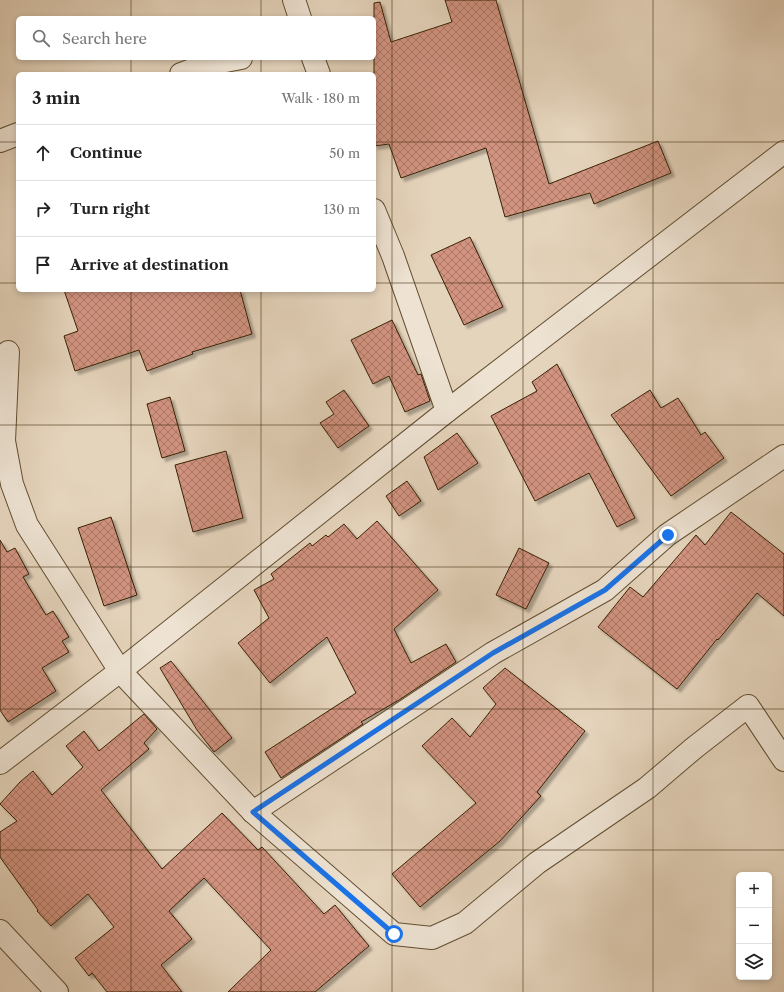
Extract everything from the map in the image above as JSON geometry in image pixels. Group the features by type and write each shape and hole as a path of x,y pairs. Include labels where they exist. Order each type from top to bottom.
{"street":[{"path":"294,0 299,16"},
{"path":"186,72 205,65 231,60"},
{"path":"314,60 318,72"},
{"path":"0,141 16,135"},
{"path":"0,763 120,671 448,411 784,152"},
{"path":"376,215 393,256 448,411"},
{"path":"8,352 4,440 12,484 28,525 120,671 253,812 394,934 432,938 465,923 537,863 647,788 694,748 748,706 784,760"},
{"path":"253,812 493,653 605,590 668,535 784,456"},
{"path":"0,931 57,992"}],"building":[{"path":"445,0 496,0 549,184 658,141 671,173 594,204 590,193 505,217 486,148 401,178 389,144 376,146 376,72 374,72 374,60 376,60 376,16 374,16 374,3 380,2 391,42 452,22"},
{"path":"470,237 503,307 464,325 431,255"},
{"path":"65,292 241,292 252,334 192,352 193,354 147,371 139,350 75,371 64,336 78,331"},
{"path":"392,320 418,375 421,374 430,401 405,412 389,376 373,384 351,340"},
{"path":"557,364 635,518 617,527 589,473 535,501 491,416 537,391 532,382"},
{"path":"344,390 369,426 338,448 320,423 334,414 326,402"},
{"path":"650,390 661,408 678,398 701,435 705,432 724,458 671,496 611,415"},
{"path":"170,397 185,451 162,458 147,404"},
{"path":"457,433 478,463 438,490 424,457"},
{"path":"226,451 243,518 193,532 175,465"},
{"path":"407,481 421,501 399,516 386,496"},
{"path":"731,512 784,554 784,616 757,593 718,640 717,639 677,689 598,627 630,587 643,597 696,535 705,545"},
{"path":"111,517 137,595 104,606 78,528"},
{"path":"377,521 438,590 394,629 411,663 446,644 456,662 399,700 361,722 363,724 281,778 265,752 356,693 327,637 270,683 238,643 269,618 254,590 274,579 271,574 310,543 312,546 326,535 328,537 344,524 357,539"},
{"path":"0,540 7,552 15,548 29,574 23,577 46,615 53,611 69,637 62,641 69,652 42,668 56,691 8,722 0,710"},
{"path":"519,548 549,563 526,609 496,595"},
{"path":"171,661 232,738 214,752 197,730 160,668"},
{"path":"505,668 585,731 537,792 541,796 500,841 420,907 392,874 476,803 422,746 452,718 470,737 496,704 483,688"},
{"path":"144,714 157,729 144,743 149,749 101,790 162,869 222,813 258,850 262,847 324,914 335,905 369,946 315,992 228,992 271,950 204,878 169,911 192,939 161,965 182,992 107,992 92,973 89,976 75,958 114,927 88,894 51,926 37,911 38,910 0,857 0,832 17,821 0,804 20,782 33,771 52,795 83,767 66,746 84,731 99,751"}],"route":[{"path":"394,934 253,812 493,653 605,590 668,535"}]}
